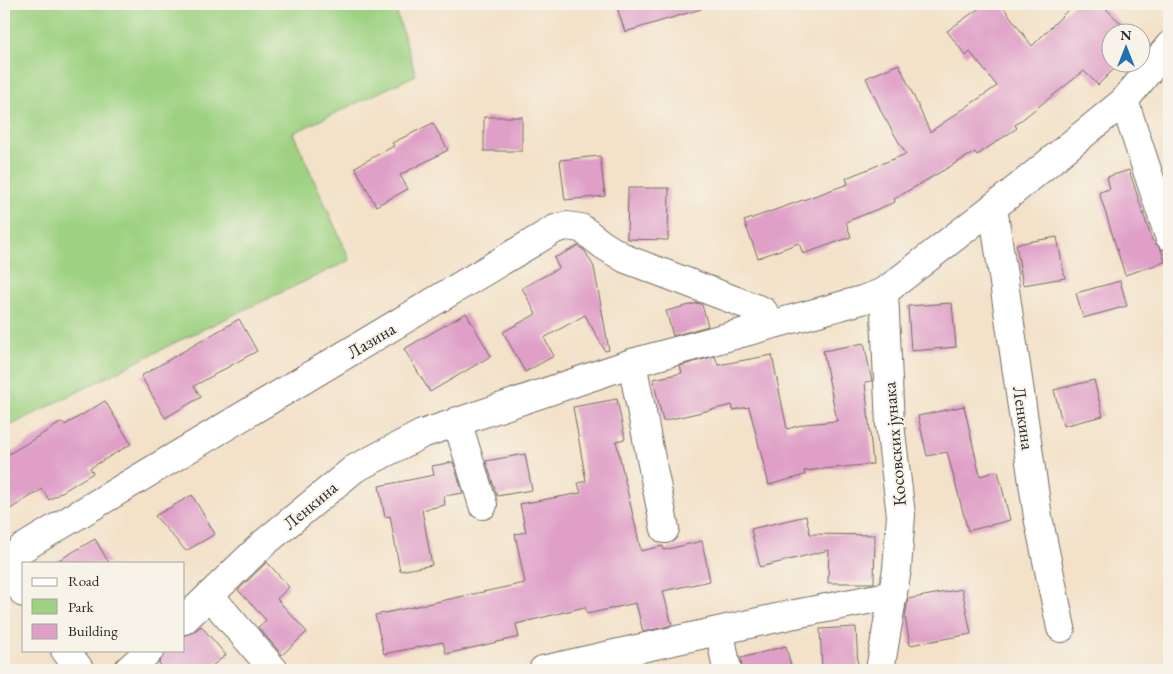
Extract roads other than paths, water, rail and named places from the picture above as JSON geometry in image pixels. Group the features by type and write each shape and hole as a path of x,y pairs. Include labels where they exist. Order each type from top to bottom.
{"street":[{"name":"Ленкина","path":"185,619 263,544 354,469 422,434 632,363 862,300 884,292 1124,101 1169,46"},
{"path":"1124,101 1169,236"},
{"name":"Ленкина","path":"993,207 1038,516 1062,628"},
{"name":"Лазина","path":"22,590 13,576 11,566 21,549 555,229 566,226 581,228 603,245 626,259 763,311 772,324"},
{"name":"Косовских јунака","path":"880,670 893,595 901,515 890,425 884,292"},
{"path":"632,363 665,529"},
{"path":"457,421 482,505"},
{"path":"543,670 790,615 893,595"},
{"path":"210,596 274,670"},
{"path":"720,632 728,670"},
{"path":"66,652 80,670"},
{"path":"128,670 148,652"}]}
